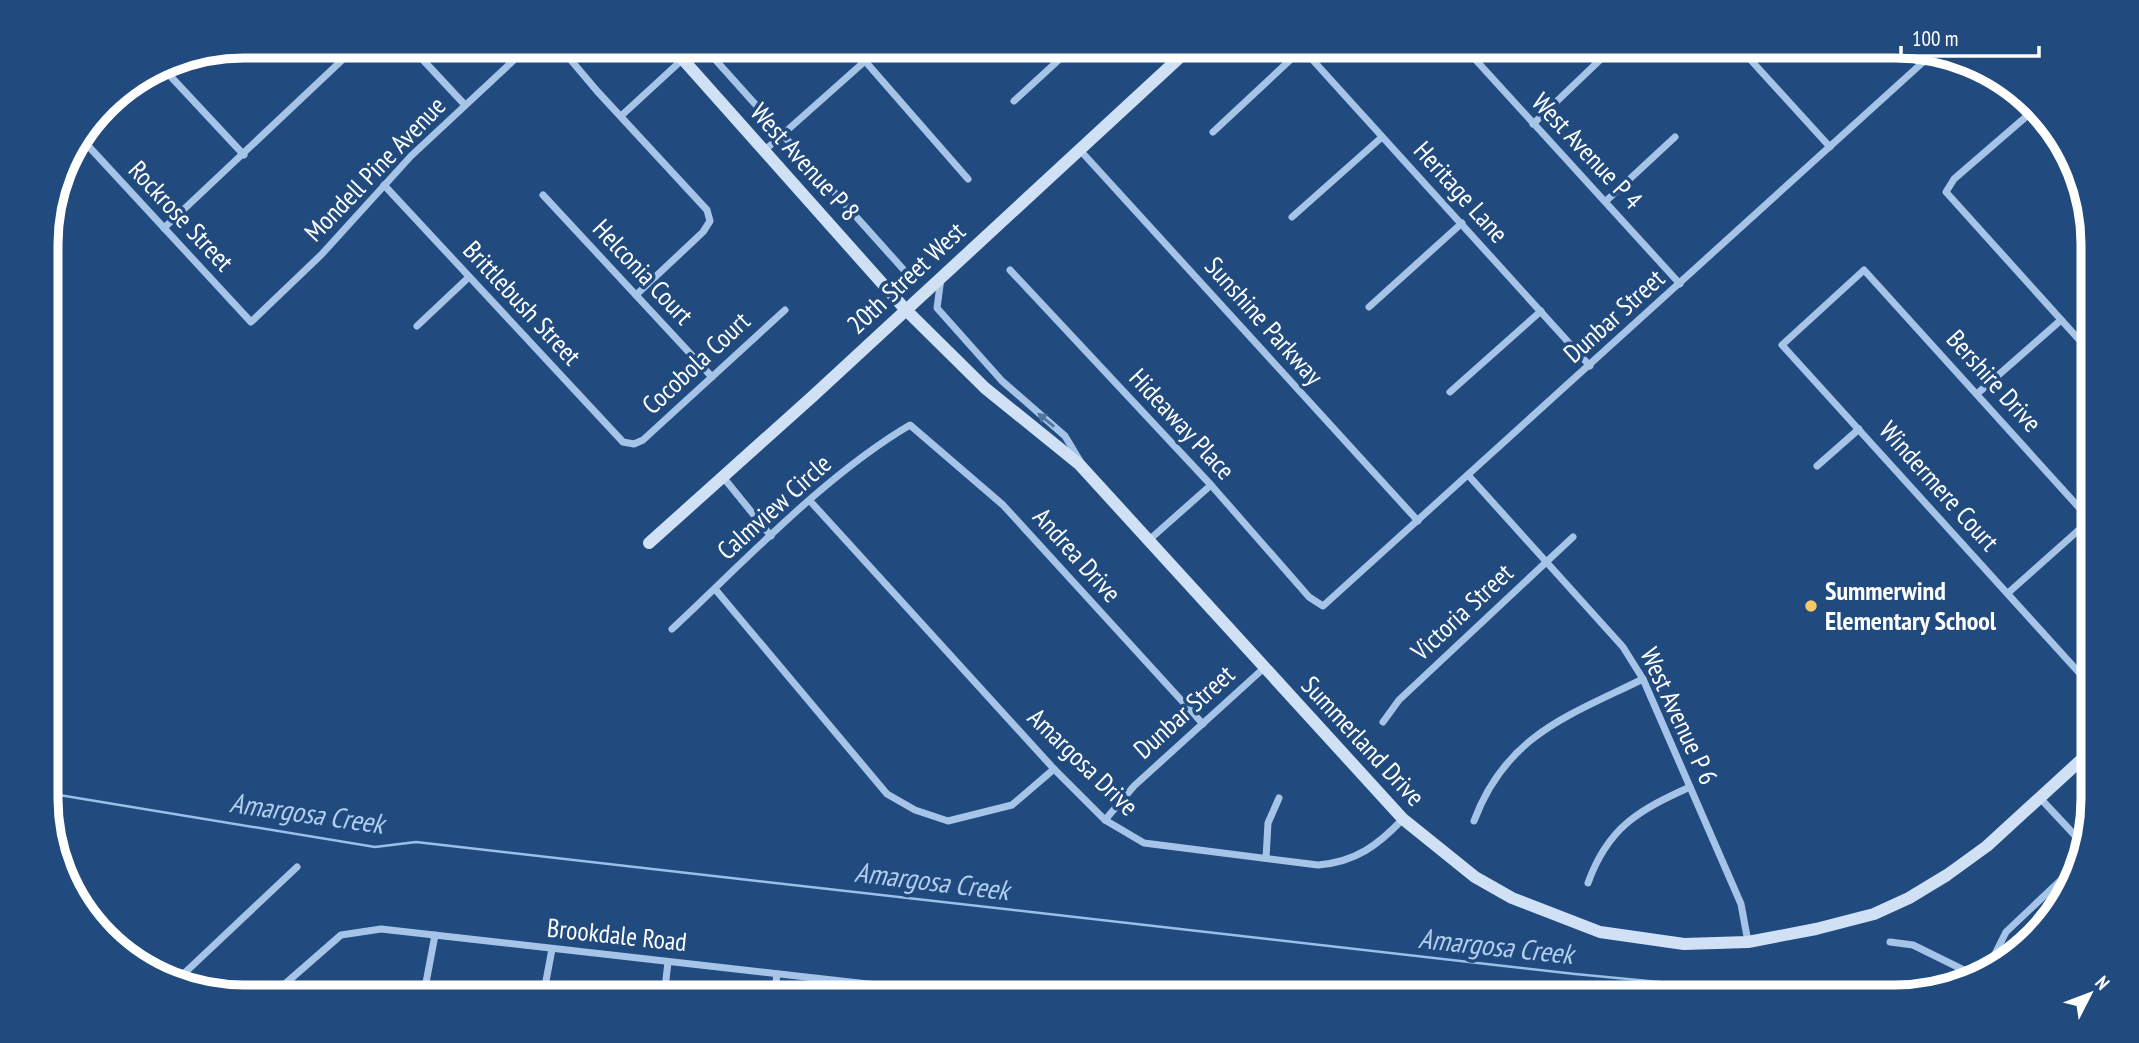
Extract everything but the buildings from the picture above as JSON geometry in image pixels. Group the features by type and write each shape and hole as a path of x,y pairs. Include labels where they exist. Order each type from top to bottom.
{"street":[{"path":"164,228 345,58"},
{"path":"421,58 465,105"},
{"name":"Mondell Pine Avenue","path":"251,322 321,255 384,185 516,58"},
{"path":"570,58 707,210 710,221 703,232 636,295"},
{"name":"West Avenue P 8","path":"714,58 903,269"},
{"path":"765,150 868,58"},
{"path":"1014,101 1061,58"},
{"name":"20th Street West","path":"649,543 1179,58"},
{"path":"1213,132 1290,58"},
{"name":"Heritage Lane","path":"1311,58 1590,366"},
{"name":"West Avenue P 4","path":"1474,58 1680,284"},
{"path":"1533,124 1602,58"},
{"path":"1749,58 1830,147"},
{"path":"621,116 683,59"},
{"name":"West Avenue P 8","path":"683,59 905,309"},
{"name":"Dunbar Street","path":"1323,606 1925,60"},
{"path":"864,61 968,179"},
{"path":"168,74 244,155"},
{"path":"2029,114 1954,179 1946,192 2081,342"},
{"path":"1292,217 1382,137"},
{"path":"1606,201 1675,137"},
{"name":"Rockrose Street","path":"86,145 251,322"},
{"name":"Sunshine Parkway","path":"1079,149 1418,521"},
{"name":"Brittlebush Street","path":"384,185 624,442 634,444"},
{"name":"Helconia Court","path":"543,195 712,377"},
{"path":"1369,307 1462,223"},
{"name":"Hideaway Place","path":"1010,270 1210,485 1309,597 1323,606"},
{"name":"Bershire Drive","path":"1782,345 1864,270 2081,510"},
{"path":"941,276 937,308 1002,381 1065,436 1087,473"},
{"path":"417,326 469,277"},
{"name":"Summerland Drive","path":"905,309 985,388 1087,473 1403,819 1475,877 1512,898 1564,919 1600,932 1684,944 1748,942 1782,937 1874,914 1909,898 1987,846 2081,760"},
{"name":"Cocobola Court","path":"634,444 643,440 785,310"},
{"path":"1450,392 1541,311"},
{"path":"1978,393 2061,320"},
{"name":"Windermere Court","path":"1782,345 2081,675"},
{"name":"Calmview Circle","path":"672,629 859,460 910,425"},
{"name":"Andrea Drive","path":"910,425 1003,505 1203,724"},
{"path":"1817,467 1859,429"},
{"name":"West Avenue P 6","path":"1468,475 1623,647 1643,679 1741,904 1748,942"},
{"path":"723,477 772,536"},
{"path":"1149,540 1210,485"},
{"name":"Amargosa Drive","path":"811,502 1054,769 1105,820 1144,843 1318,865 1340,863 1373,847 1403,819"},
{"path":"2008,593 2081,530"},
{"name":"Victoria Street","path":"1383,722 1399,700 1573,537"},
{"path":"715,589 887,794 915,810 948,821 1012,805 1054,769"},
{"name":"Dunbar Street","path":"1105,820 1134,786 1264,668"},
{"path":"1475,821 1483,797 1510,759 1528,740 1551,725 1643,679"},
{"path":"1588,883 1603,848 1635,813 1690,787"},
{"path":"1266,858 1268,823 1279,798"},
{"path":"2040,798 2077,838"},
{"path":"182,975 298,867"},
{"path":"1994,956 2006,932 2064,878"},
{"name":"Brookdale Road","path":"285,985 341,935 381,929 876,985"},
{"path":"426,985 435,935"},
{"path":"1890,942 1913,945 1966,971"},
{"path":"545,985 552,949"},
{"path":"665,985 668,962"},
{"path":"776,985 777,974"}],"waterway":[{"name":"Amargosa Creek","path":"58,795 375,847 416,842 1690,985"}],"place":[{"name":"Summerwind Elementary School","path":"1811,606"}]}
